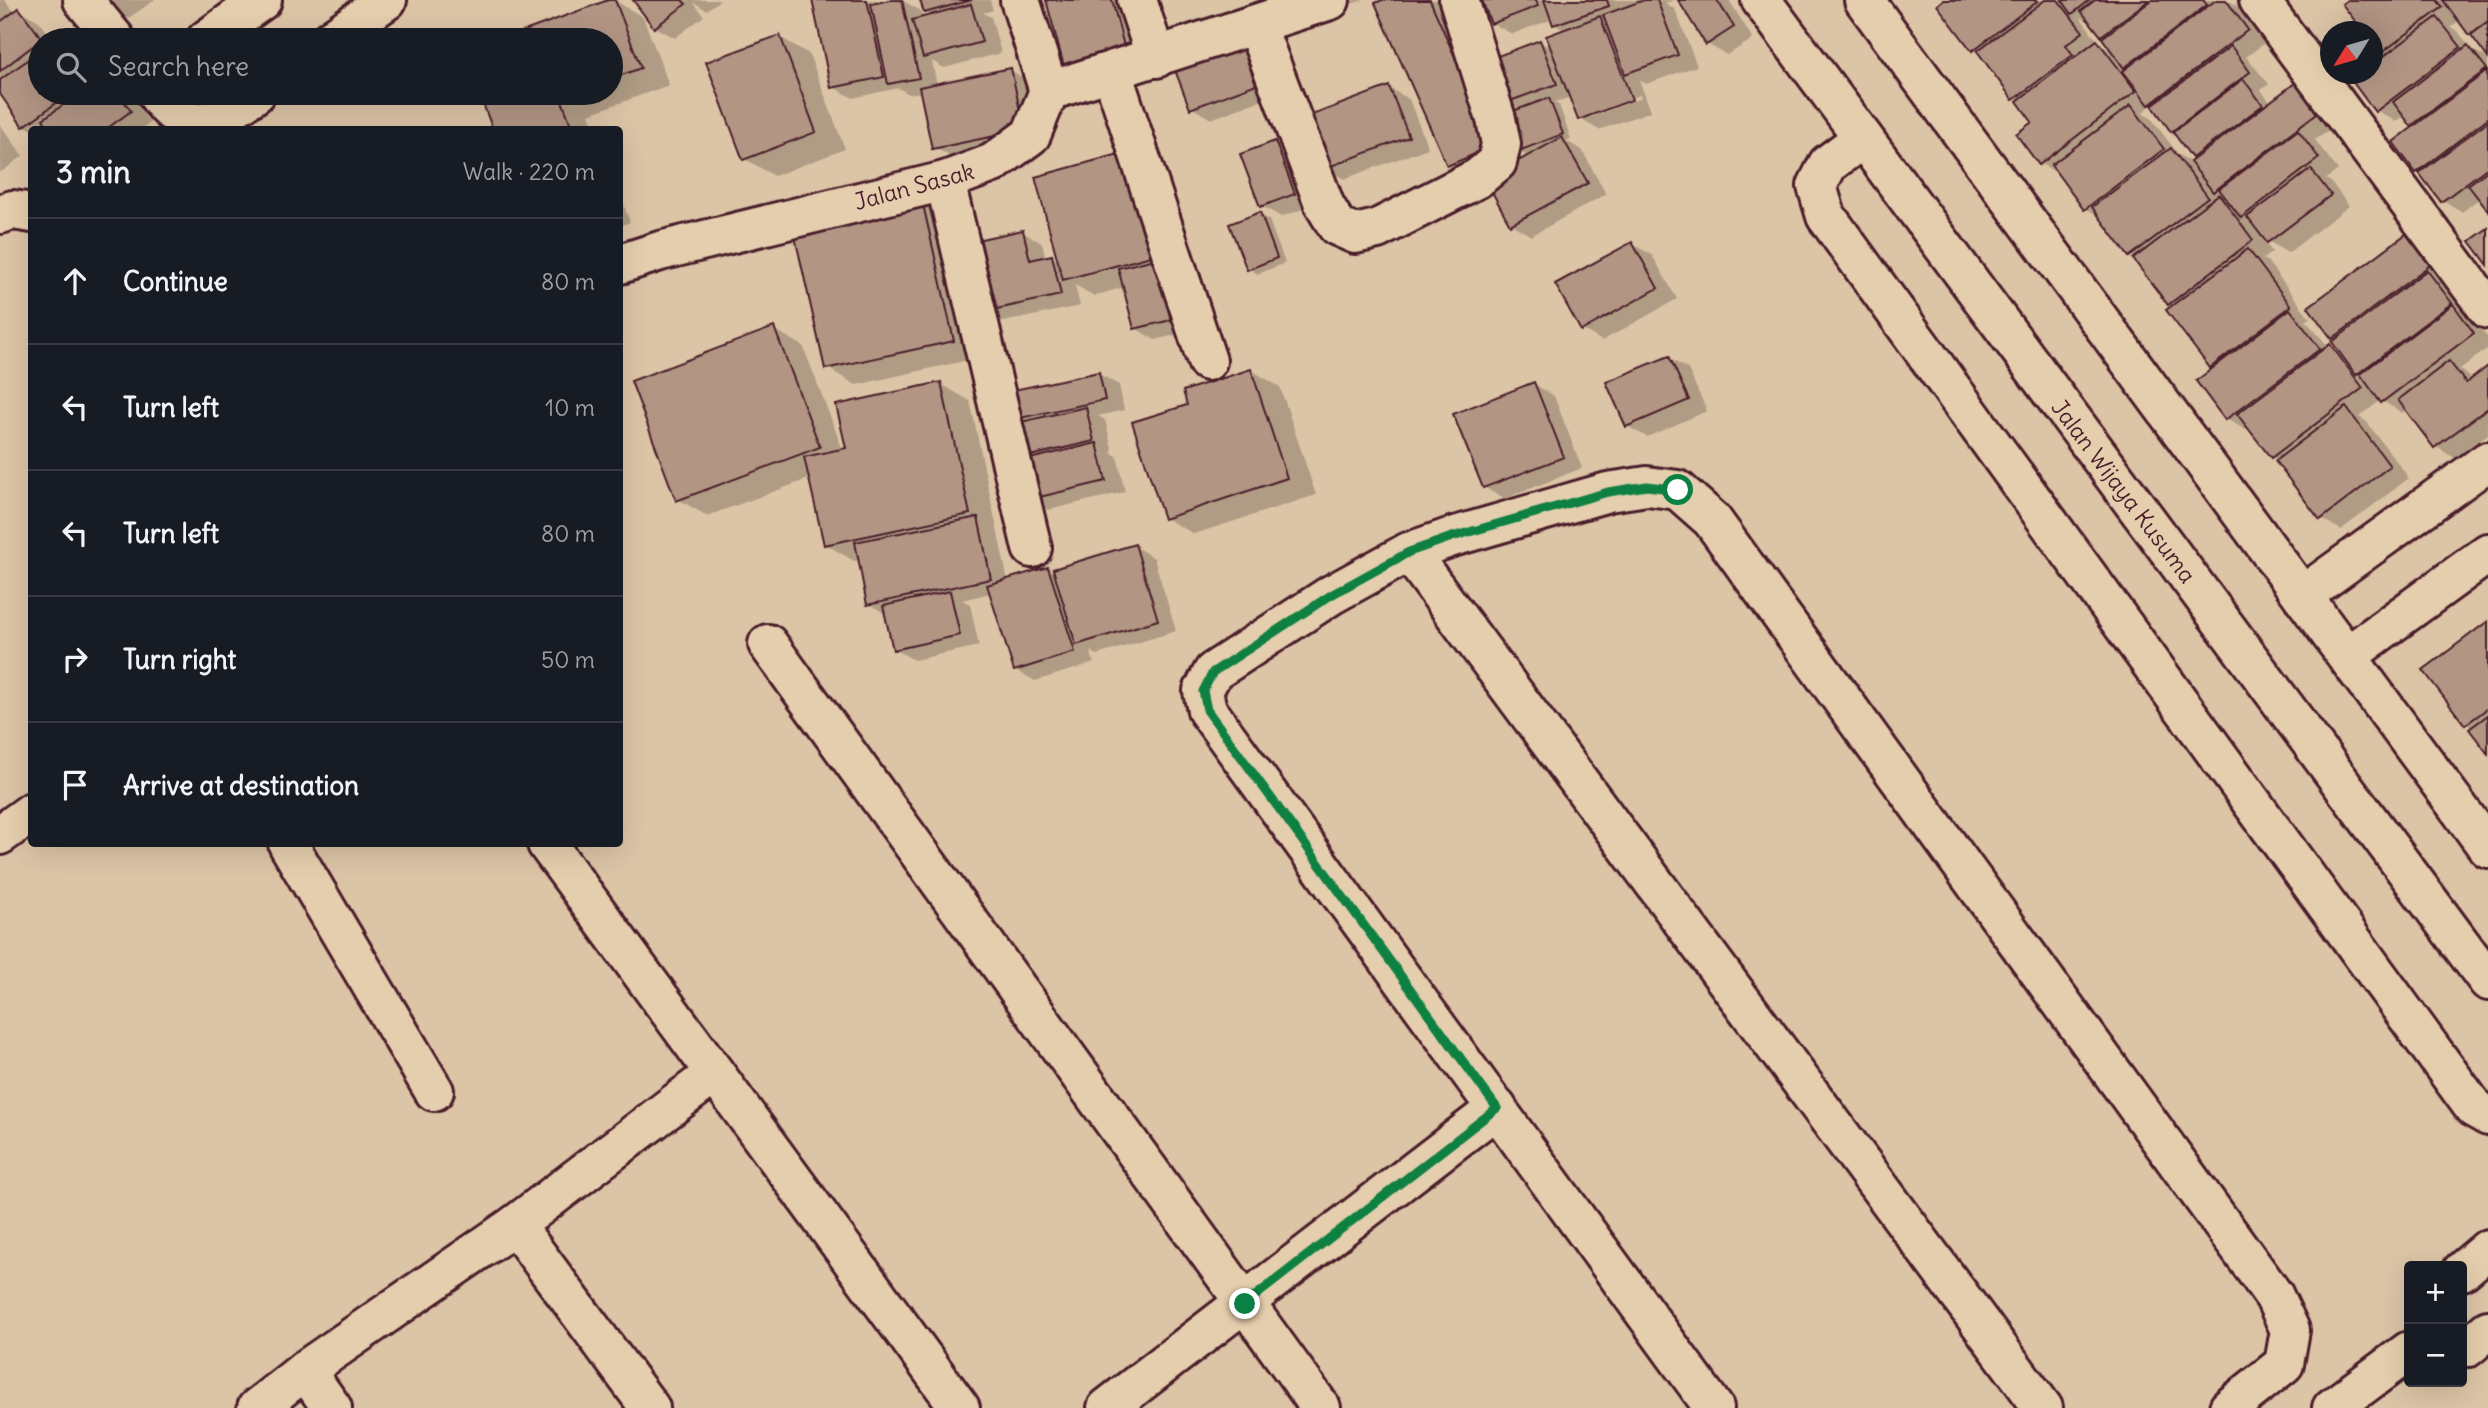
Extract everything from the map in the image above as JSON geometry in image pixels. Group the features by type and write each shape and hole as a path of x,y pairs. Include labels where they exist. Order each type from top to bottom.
{"street":[{"path":"83,0 106,28"},
{"path":"223,28 262,0"},
{"path":"347,28 387,0"},
{"path":"1020,0 1045,80 1112,72 1330,0"},
{"path":"1137,0 1156,58"},
{"path":"1256,25 1325,206 1337,226 1355,234 1389,224 1478,178 1497,162 1501,144 1496,119 1459,0"},
{"name":"Jalan Wijaya Kusuma","path":"1761,0 2488,981"},
{"path":"1864,0 2488,848"},
{"path":"2259,0 2488,309"},
{"path":"1112,72 1207,361"},
{"name":"Jalan Sasak","path":"623,263 660,251 945,181 993,163 1031,135 1045,80"},
{"path":"164,105 170,113 187,121 207,122 238,105"},
{"path":"1863,138 1828,164 1817,186 1826,216 2474,1108 2488,1116"},
{"path":"945,181 1032,548"},
{"path":"0,214 13,210 28,212"},
{"path":"2303,595 2488,461"},
{"path":"1714,1408 1207,710 1203,691 1213,672 1331,595 1409,552 1608,492 1647,486 1678,490 1712,520 2274,1296 2290,1331 2284,1364 2229,1408"},
{"path":"1409,552 2043,1408"},
{"path":"2347,656 2488,553"},
{"path":"768,644 1321,1408"},
{"path":"0,835 28,814"},
{"path":"290,847 434,1090"},
{"path":"549,847 960,1408"},
{"path":"257,1408 305,1370 515,1225 714,1074"},
{"path":"1107,1408 1497,1108"},
{"path":"515,1225 650,1408"},
{"path":"2467,1267 2488,1249"},
{"path":"2467,1347 2488,1330"},
{"path":"2332,1408 2404,1355"},
{"path":"305,1370 331,1408"}],"building":[{"path":"608,0 615,0 641,68 623,75 623,28 532,28"},
{"path":"633,0 682,0 686,4 654,28"},
{"path":"812,0 867,0 884,77 831,88"},
{"path":"902,0 919,78 888,84 871,4"},
{"path":"920,0 972,0 924,13"},
{"path":"1046,0 1112,0 1126,54 1065,70"},
{"path":"1382,0 1430,0 1494,146 1447,166 1375,3"},
{"path":"1482,0 1536,0 1538,6 1491,24"},
{"path":"1544,0 1607,0 1609,6 1553,25"},
{"path":"1644,0 1657,0 1678,55 1625,74 1603,15"},
{"path":"1678,0 1717,0 1734,27 1706,45"},
{"path":"1943,0 2038,1 1972,51 1937,5"},
{"path":"2045,0 2058,0 2083,32 2066,45 2073,55 2013,100 1977,51"},
{"path":"2062,0 2090,0 2072,14"},
{"path":"2095,0 2149,0 2101,36 2081,11"},
{"path":"2152,0 2203,0 2207,5 2124,68 2102,38"},
{"path":"2216,0 2226,0 2248,30 2149,105 2123,71"},
{"path":"2347,0 2437,0 2443,7 2383,52 2383,21 2355,21 2342,4"},
{"path":"2443,0 2488,0 2488,21 2469,35"},
{"path":"971,4 982,42 923,58 912,20"},
{"path":"19,8 34,28 28,28 28,50 0,71 0,22"},
{"path":"1600,16 1632,100 1578,120 1546,36"},
{"path":"2437,17 2461,47 2375,112 2354,84 2383,84 2383,57"},
{"path":"2488,22 2488,58 2471,35"},
{"path":"780,35 816,132 743,160 706,62"},
{"path":"1540,40 1557,84 1499,105 1482,62"},
{"path":"2097,40 2136,91 2039,165 2016,134 2032,122 2017,101"},
{"path":"1255,41 1270,79 1190,109 1175,70"},
{"path":"2468,45 2487,69 2411,126 2393,102"},
{"path":"2231,46 2250,72 2171,132 2152,105"},
{"path":"28,60 28,105 53,105 23,127 0,94 0,80"},
{"path":"1011,68 1024,130 932,149 919,87"},
{"path":"2487,71 2488,118 2416,173 2393,142"},
{"path":"2243,79 2263,105 2192,158 2173,132"},
{"path":"2295,83 2317,113 2213,192 2190,162"},
{"path":"1389,86 1409,137 1323,169 1304,118"},
{"path":"1549,98 1563,134 1516,152 1502,115"},
{"path":"63,105 127,105 131,111 110,126 47,126 43,119"},
{"path":"484,105 564,105 572,126 491,126"},
{"path":"2131,105 2164,149 2084,210 2051,165"},
{"path":"2488,121 2488,167 2441,202 2419,173"},
{"path":"2298,130 2319,158 2241,218 2219,189"},
{"path":"1562,137 1588,183 1510,225 1485,179"},
{"path":"1275,141 1295,194 1260,207 1240,154"},
{"path":"2171,148 2208,197 2129,257 2092,207"},
{"path":"1123,153 1151,256 1063,280 1035,177"},
{"path":"2311,169 2331,195 2267,243 2247,217"},
{"path":"2488,170 2488,211 2468,185"},
{"path":"2219,194 2253,240 2168,305 2133,259"},
{"path":"922,200 954,341 825,369 793,228"},
{"path":"1260,212 1277,258 1247,270 1229,224"},
{"path":"2488,228 2488,265 2470,241"},
{"path":"1023,230 1030,260 1052,255 1061,295 983,312 967,242"},
{"path":"2406,234 2430,265 2332,339 2308,307"},
{"path":"1632,242 1658,288 1581,331 1555,284"},
{"path":"2248,249 2291,306 2210,368 2166,310"},
{"path":"1155,259 1171,320 1134,329 1118,268"},
{"path":"2427,270 2452,303 2356,375 2332,342"},
{"path":"2453,304 2474,333 2381,403 2360,374"},
{"path":"2290,309 2320,349 2225,420 2196,381"},
{"path":"774,327 820,447 676,501 631,381"},
{"path":"2330,344 2363,388 2271,458 2237,414"},
{"path":"1669,356 1689,400 1626,427 1606,382"},
{"path":"2449,361 2466,383 2488,366 2488,408 2434,448 2398,400"},
{"path":"1251,369 1287,478 1164,519 1132,422 1187,405 1183,391"},
{"path":"1099,372 1105,400 1006,421 1000,393"},
{"path":"941,382 970,514 824,545 804,457 846,448 836,405"},
{"path":"1534,382 1564,457 1483,488 1453,414"},
{"path":"1086,407 1094,441 1017,459 1008,425"},
{"path":"2346,407 2390,466 2320,520 2275,461"},
{"path":"1097,443 1106,481 1027,500 1017,462"},
{"path":"978,517 991,579 867,605 855,542"},
{"path":"1135,544 1158,620 1076,645 1053,569"},
{"path":"1048,567 1075,652 1014,671 987,585"},
{"path":"950,591 960,635 893,650 883,606"},
{"path":"2488,621 2488,708 2465,725 2423,670"},
{"path":"2488,715 2488,754 2469,729"}],"route":[{"path":"1245,1304 1497,1108 1207,710 1203,691 1213,672 1331,595 1409,552 1608,492 1647,486 1678,490"}]}
